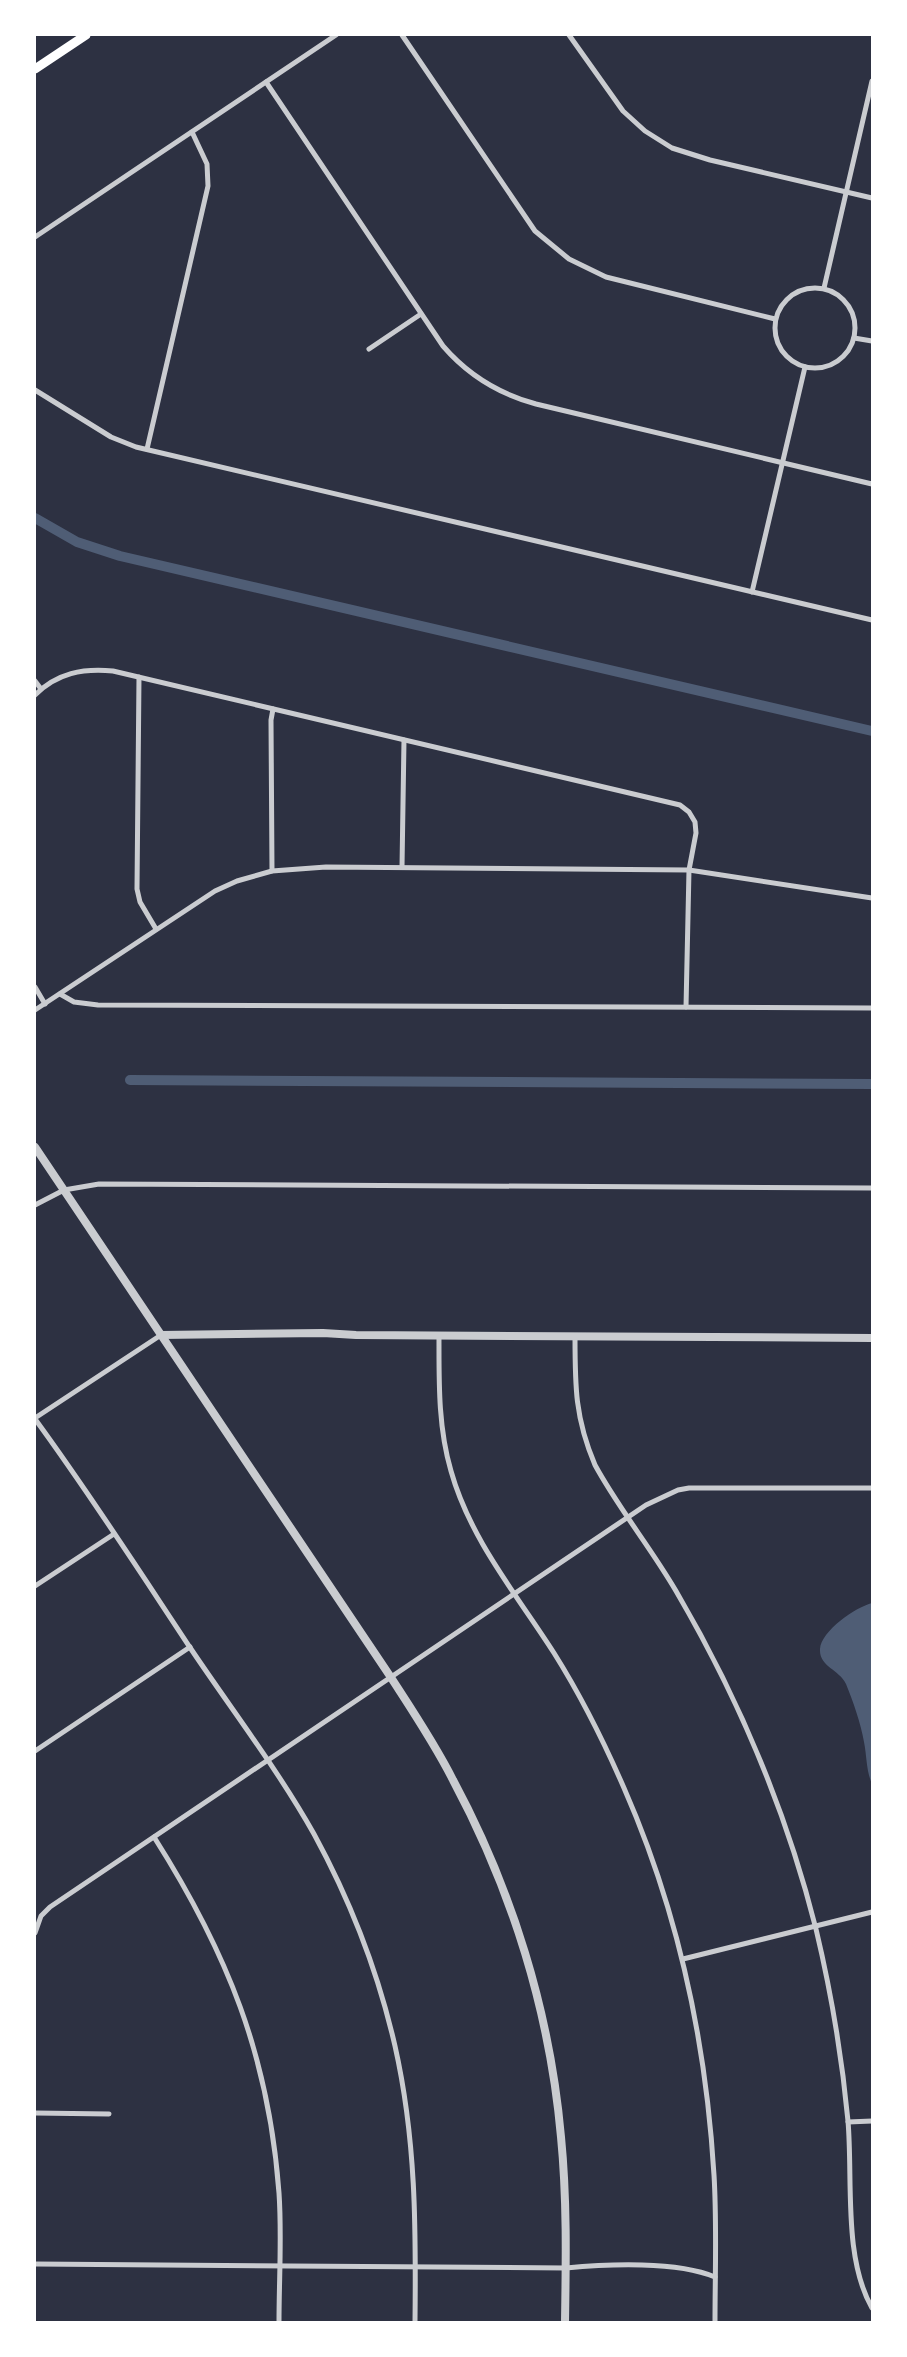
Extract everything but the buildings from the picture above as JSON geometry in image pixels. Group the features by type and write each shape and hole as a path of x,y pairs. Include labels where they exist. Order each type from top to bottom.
{"main road":[{"path":"35,69 86,35"}],"street":[{"path":"35,237 336,35"},
{"path":"402,35 526,220 557,251 583,267 606,277 775,320"},
{"path":"569,35 613,100 633,121 660,141 682,152 710,160 872,198"},
{"path":"824,288 872,81"},
{"path":"266,82 422,314 457,361 483,382 503,393 536,404 872,484"},
{"path":"147,449 208,186 207,164 192,132"},
{"path":"811,287 824,288 836,293 849,307 855,325 854,338 849,349 841,359 830,365 817,368 805,367 789,358 777,344 774,332 775,320 779,308 793,294 811,287"},
{"path":"369,349 422,314"},
{"path":"854,338 872,342"},
{"path":"752,592 805,367"},
{"path":"35,390 112,437 147,449 872,620"},
{"path":"35,695 41,689 65,675 84,671 113,671 680,805 691,814 695,822 696,833 689,870 686,1008"},
{"path":"139,677 137,889 140,902 156,929"},
{"path":"35,681 41,689"},
{"path":"272,871 271,730 273,709"},
{"path":"402,867 404,740"},
{"path":"35,1010 215,891 237,881 272,871 326,867 689,870 872,898"},
{"path":"35,987 45,1004"},
{"path":"60,994 74,1002 98,1005 872,1008"},
{"path":"35,1147 390,1676 433,1744 470,1813 492,1861 523,1945 537,1995 555,2086 564,2183 565,2322"},
{"path":"35,1204 64,1190 99,1184 872,1188"},
{"path":"415,2322 415,2182 411,2134 404,2089 383,2001 369,1957 335,1875 313,1832 266,1760 35,1418 161,1336 323,1333 439,1336 872,1338"},
{"path":"439,1336 441,1422 451,1473 465,1510 476,1532 577,1693 620,1779 659,1879 683,1959 694,2011 708,2103 714,2174 715,2322"},
{"path":"575,1336 576,1398 581,1428 595,1465 675,1590 735,1701 784,1822 815,1926 832,2008 848,2122 854,2264 872,2308"},
{"path":"35,1933 41,1916 50,1907 390,1676 628,1518 667,1495 689,1488 872,1488"},
{"path":"35,1586 114,1534"},
{"path":"35,1751 190,1647"},
{"path":"154,1837 199,1911 219,1950 236,1990 252,2039 268,2107 276,2159 279,2195 279,2322"},
{"path":"683,1959 872,1912"},
{"path":"35,2113 109,2114"},
{"path":"848,2122 872,2122"},
{"path":"35,2264 566,2268 592,2265 678,2268 697,2271 715,2278"}],"water":[{"path":"872,1603 872,1784 861,1728 849,1691 843,1679 823,1660 820,1649 826,1635 840,1621 857,1609"}],"waterway":[{"path":"35,518 77,542 120,556 872,731"},
{"path":"130,1080 872,1084"}]}
